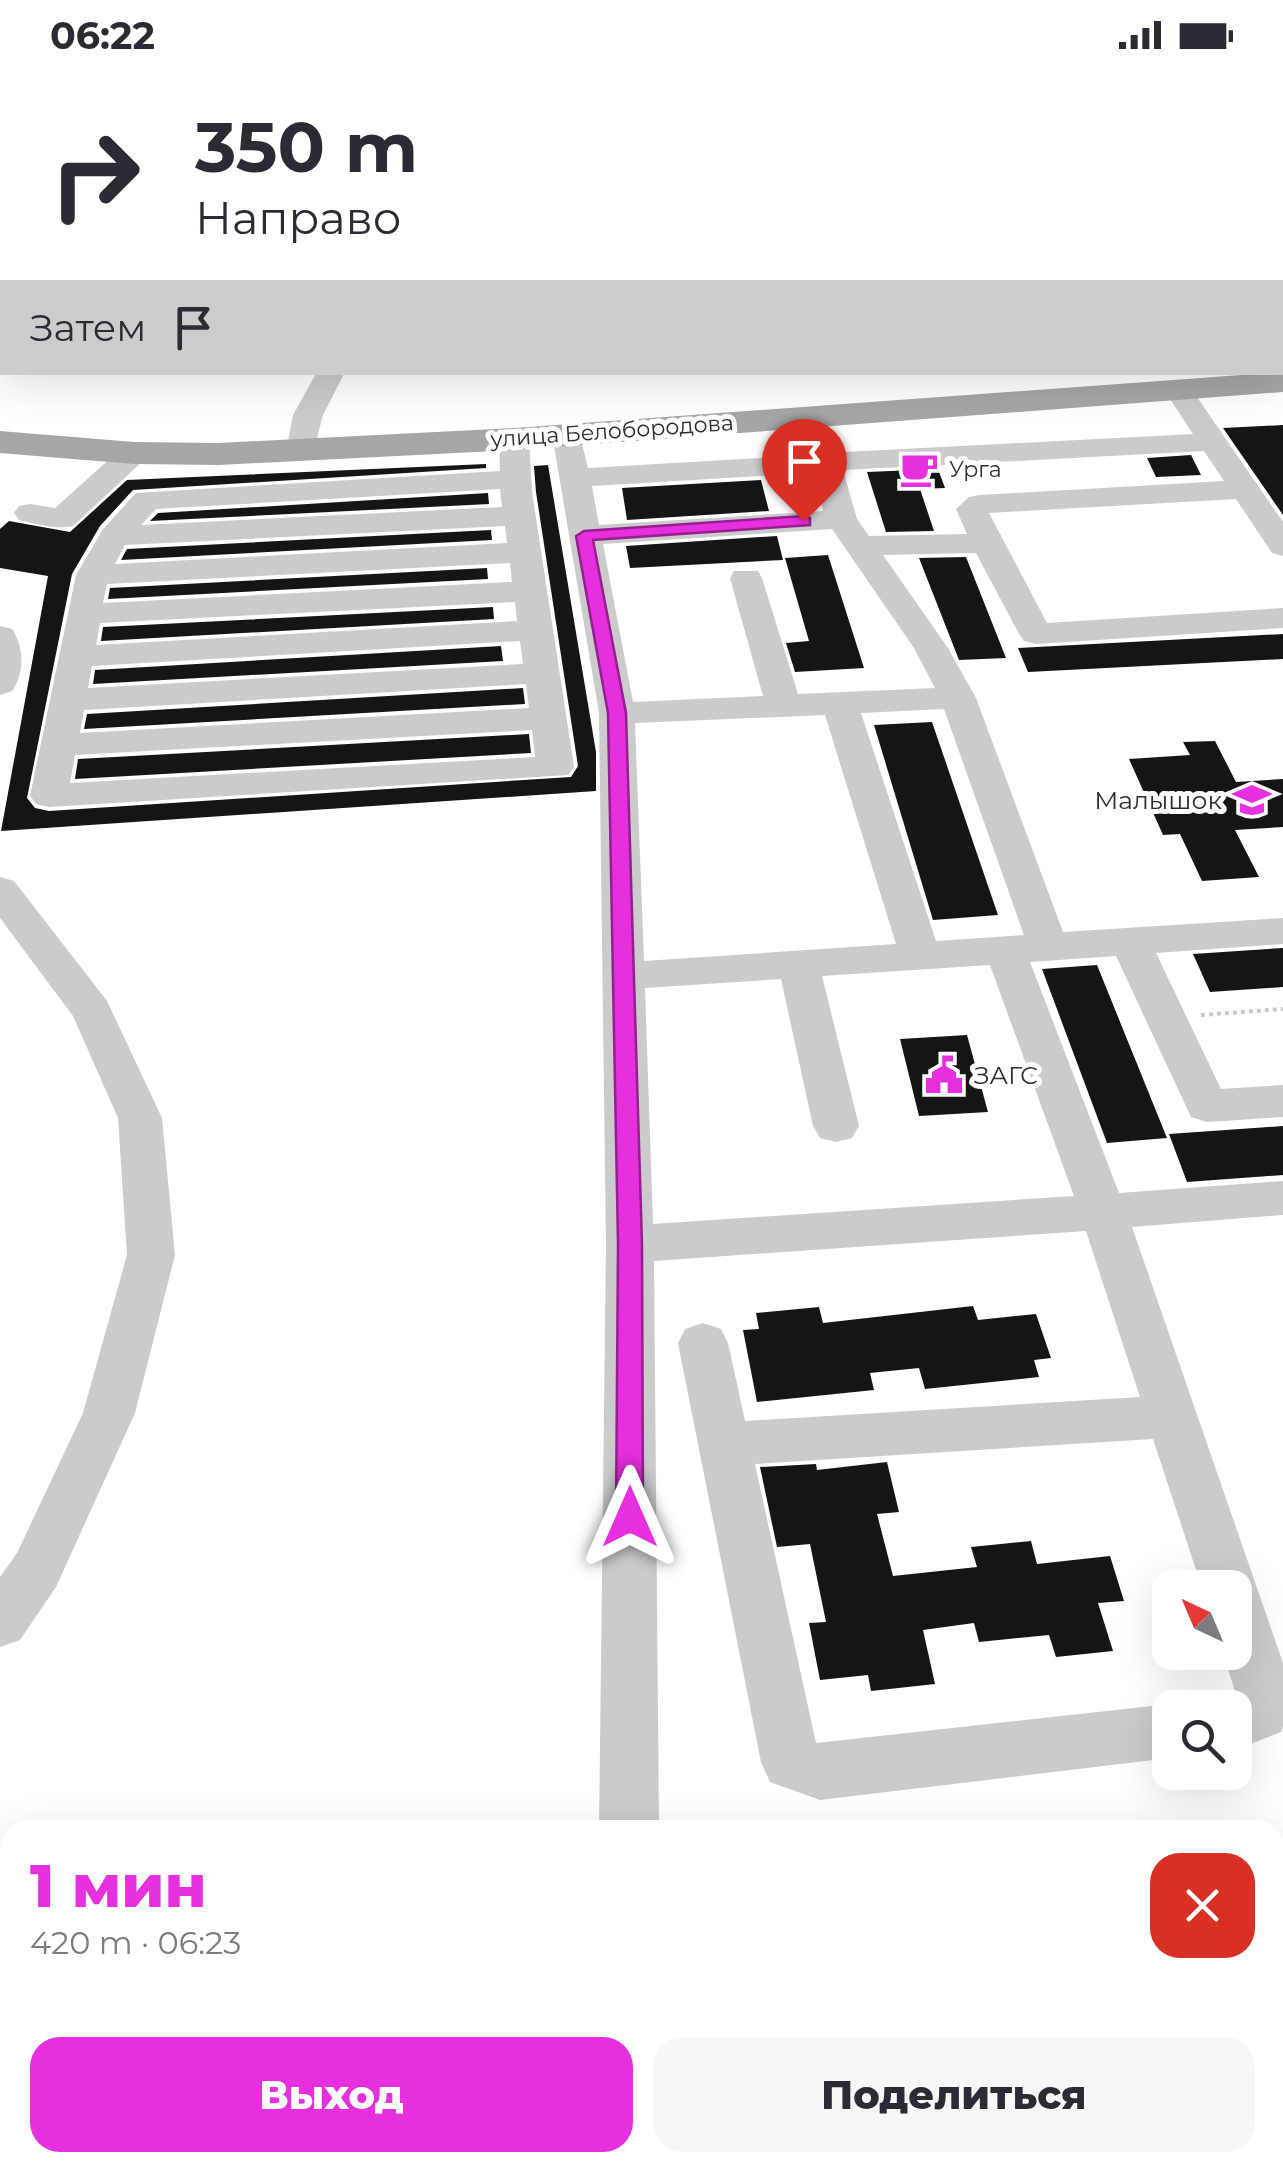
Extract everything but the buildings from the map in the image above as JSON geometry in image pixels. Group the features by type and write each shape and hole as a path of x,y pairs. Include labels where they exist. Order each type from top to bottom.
{"main road":[{"name":"улица Белобородова","path":"0,442 134,453 301,450 514,439 570,456 1283,382"}],"street":[{"path":"301,450 308,415 328,375"},
{"path":"1178,390 1283,546"},
{"path":"514,439 524,552 555,767 49,796 92,575 114,536 146,500 515,478"},
{"path":"1212,442 826,462 852,532 931,648 958,698 1104,1212 1224,1570"},
{"path":"30,513 62,519 134,453"},
{"path":"630,1820 630,1244 617,713 570,456 774,466"},
{"path":"1244,489 980,504 972,508 986,543 1036,634 1283,618"},
{"path":"114,536 520,516"},
{"path":"584,536 852,532 986,543"},
{"path":"92,575 524,552"},
{"path":"746,578 784,706"},
{"path":"86,614 530,591"},
{"path":"77,656 535,630"},
{"path":"0,636 5,654 0,684"},
{"path":"70,700 542,673"},
{"path":"617,713 958,698"},
{"path":"840,704 920,956"},
{"path":"58,745 548,718"},
{"path":"0,890 92,1010 140,1118 152,1255 110,1413 36,1570 0,1622"},
{"path":"623,976 1283,930"},
{"path":"1130,941 1207,1106 1283,1101"},
{"path":"798,964 836,1126"},
{"path":"630,1244 1283,1198"},
{"path":"703,1343 791,1762 820,1772 1152,1733"},
{"path":"726,1444 1174,1416"},
{"path":"1252,1655 1265,1695 1260,1713 1252,1716"}],"path":[{"path":"1166,1018 1283,1009"}],"place":[{"name":"Урга","path":"919,469"},
{"name":"Малышок","path":"1252,800"},
{"name":"ЗАГС","path":"944,1075"}],"route":[{"path":"630,1517 630,1244 617,713 584,536 804,521"}]}
